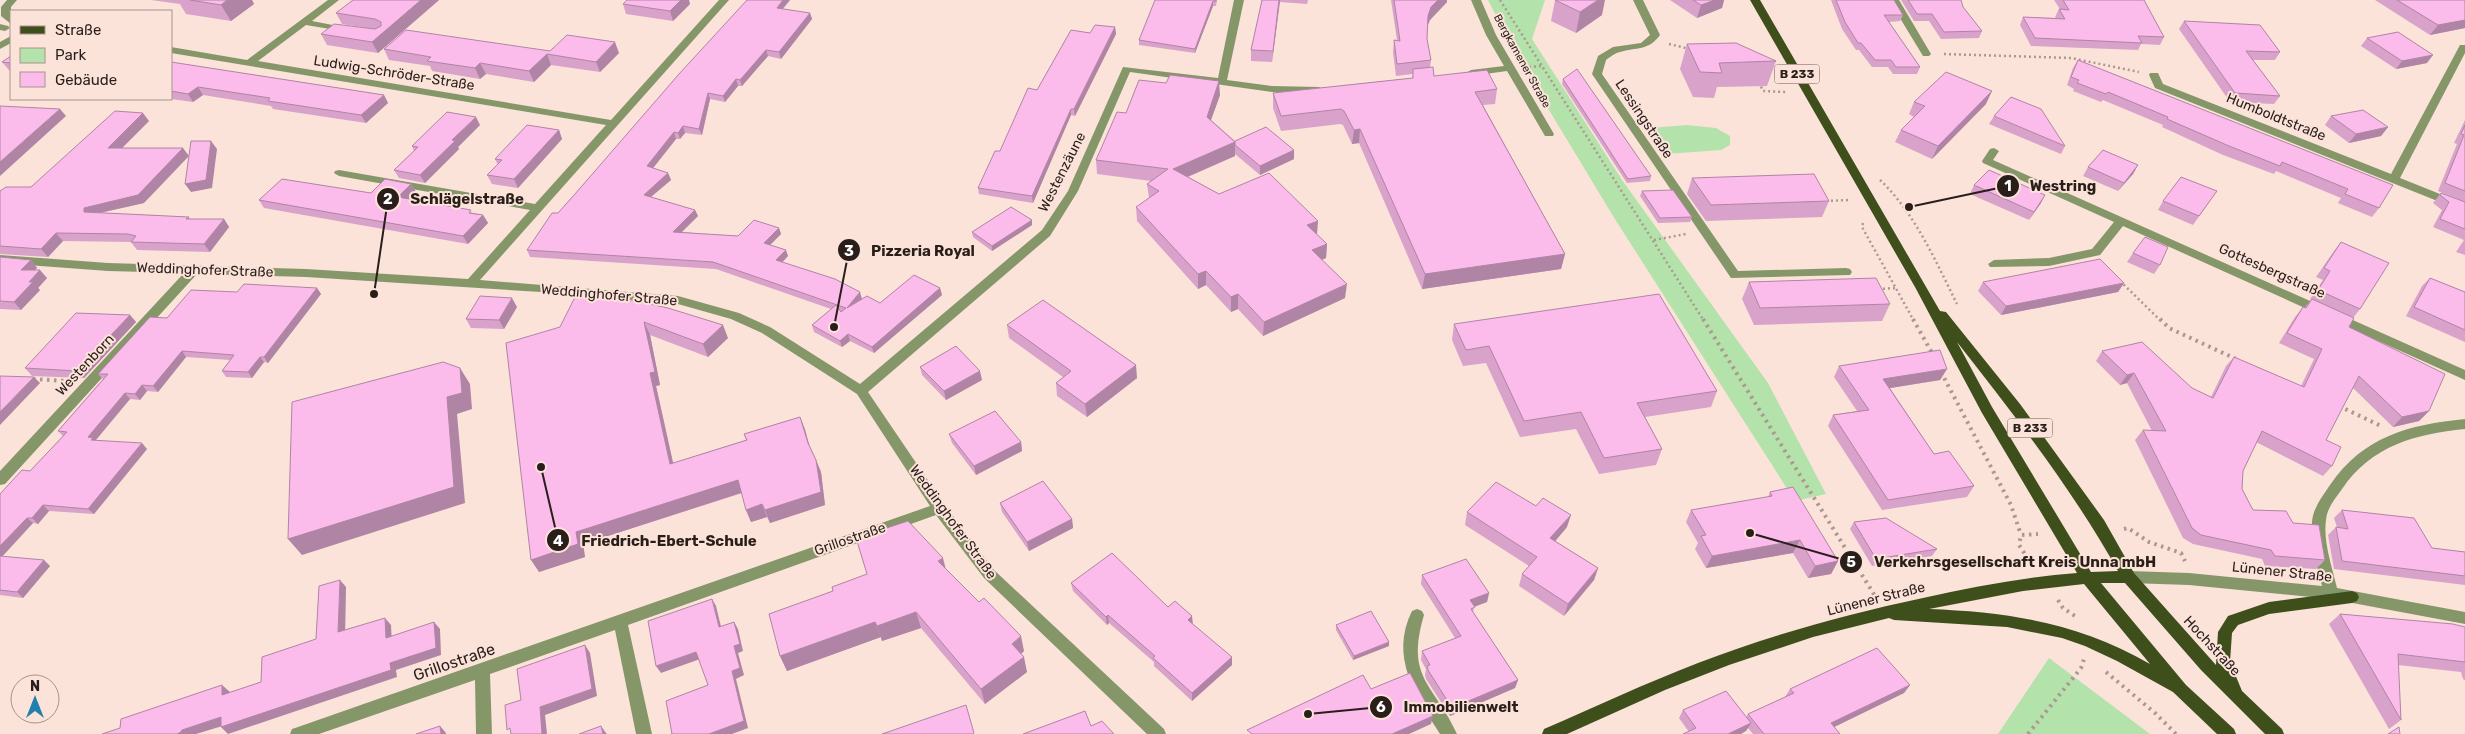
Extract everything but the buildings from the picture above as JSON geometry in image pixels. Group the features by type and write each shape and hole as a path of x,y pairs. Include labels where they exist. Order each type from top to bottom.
{"main road":[{"name":"B 233","path":"1755,0 1921,287 1987,410 2086,576 2181,690 2228,734"},
{"name":"B 233","path":"1921,287 2015,407 2099,524 2129,576"},
{"name":"Lünener Straße","path":"1550,734 1725,660 1778,641 1874,614 2035,582 2086,576 2129,576"},
{"name":"Hochstraße","path":"2129,576 2171,626 2276,734"},
{"path":"2238,697 2222,662 2225,632 2233,620 2269,608 2352,597"},
{"path":"1874,614 1954,616 2017,621 2058,631 2113,651 2181,690"}],"street":[{"path":"8,25 6,6 12,0"},
{"path":"249,63 334,0"},
{"path":"471,283 724,0"},
{"path":"1222,81 1239,0"},
{"name":"Bergkamener Straße","path":"1476,0 1491,35 1549,134"},
{"path":"1638,0 1655,35 1652,41"},
{"path":"1894,0 1926,54"},
{"path":"303,22 318,27 354,31"},
{"name":"Lessingstraße","path":"1652,41 1642,46 1618,49 1601,58 1597,74 1735,275 1846,272"},
{"path":"2393,180 2463,47"},
{"name":"Ludwig-Schröder-Straße","path":"172,50 613,123"},
{"path":"1461,74 1510,68"},
{"name":"Westenzäune","path":"861,391 1046,233 1073,190 1127,70 1272,89 1326,89"},
{"name":"Humboldtstraße","path":"2154,75 2159,86 2465,208"},
{"name":"Gottesbergstraße","path":"1994,151 1987,161 2465,375"},
{"path":"339,172 538,208"},
{"path":"1994,264 2048,262 2096,252 2122,220"},
{"name":"Weddinghofer Straße","path":"0,259 193,271 306,273 471,283 678,300 735,316 766,330 861,391 939,508 989,574 1158,734"},
{"name":"Westenborn","path":"0,480 193,271"},
{"path":"2331,593 2319,533 2320,513 2340,480 2366,452 2401,435 2465,424"},
{"name":"Grillostraße","path":"298,734 482,672 620,620 939,508"},
{"name":"Lünener Straße","path":"2129,576 2189,579 2331,593 2465,618"},
{"path":"1417,615 1411,631 1408,650 1412,669 1421,689 1449,734"},
{"path":"620,620 644,734"},
{"path":"482,672 484,734"}],"path":[{"path":"1500,0 1502,6 1654,240 1867,584"},
{"path":"1652,41 1699,51"},
{"path":"1926,54 2071,58 2154,75"},
{"path":"1754,74 1763,91 1808,92"},
{"path":"1824,201 1870,200 1862,227 1933,356"},
{"path":"1654,240 1704,231"},
{"path":"2119,280 2170,328 2241,361"},
{"path":"1938,364 1962,415 2011,504 2021,535"},
{"path":"30,379 90,383"},
{"path":"2330,402 2401,435"},
{"path":"2028,734 2081,668 2083,660 2090,662"},
{"path":"2102,668 2155,713 2176,734"}],"green space":[{"path":"1488,0 1545,0 1532,39 1622,180 1768,383 1826,494 1795,501 1613,216 1520,62"},
{"path":"1687,125 1716,128 1730,136 1730,145 1721,150 1666,154 1650,128"},
{"path":"2049,658 2150,734 1998,734"}],"place":[{"name":"Westring","path":"1909,207"},
{"name":"Schlägelstraße","path":"374,294"},
{"name":"Pizzeria Royal","path":"834,327"},
{"name":"Friedrich-Ebert-Schule","path":"541,467"},
{"name":"Verkehrsgesellschaft Kreis Unna mbH","path":"1750,533"},
{"name":"Immobilienwelt","path":"1308,714"}]}
